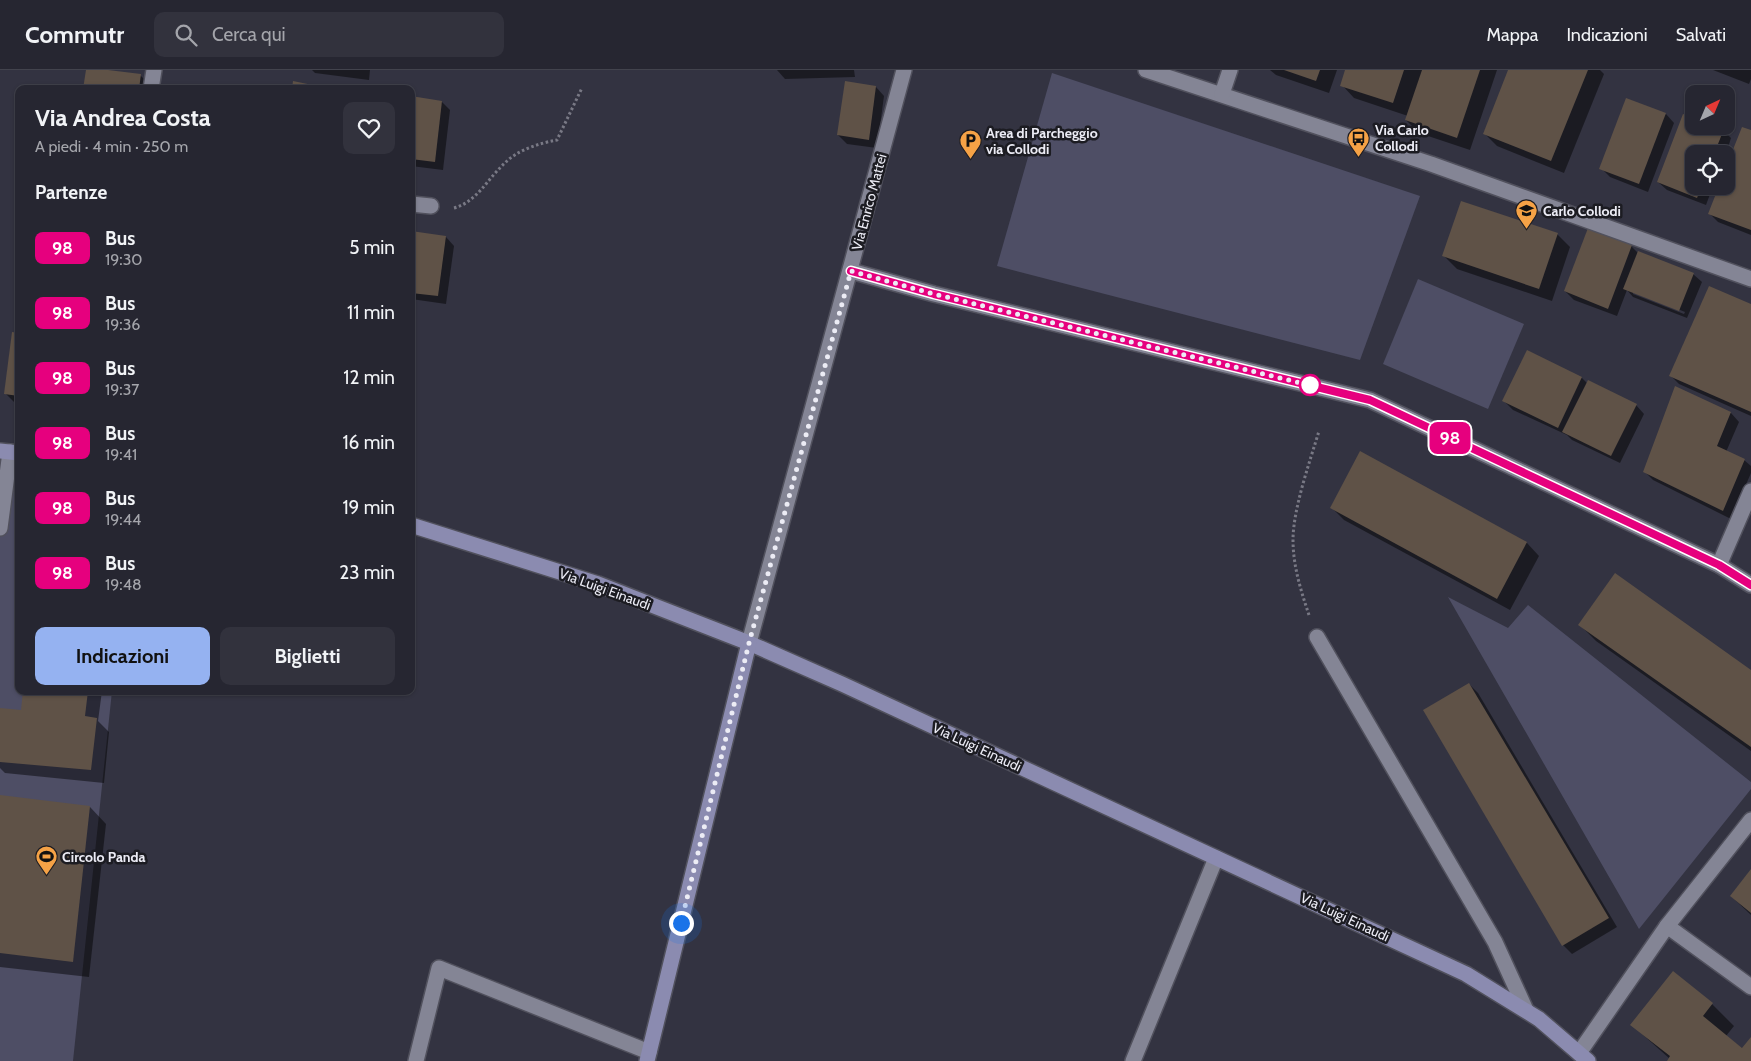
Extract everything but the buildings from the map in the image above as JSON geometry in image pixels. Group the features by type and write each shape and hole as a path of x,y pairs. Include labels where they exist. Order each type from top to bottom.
{"street":[{"path":"152,85 154,70"},
{"name":"Via Enrico Mattei","path":"648,1057 749,643 904,70"},
{"path":"1146,70 1431,164 1751,279"},
{"path":"1222,94 1230,70"},
{"path":"415,204 431,206"},
{"path":"851,271 940,296 1370,400 1719,565 1751,585"},
{"path":"0,528 10,452"},
{"path":"1719,565 1751,490"},
{"name":"Via Luigi Einaudi","path":"415,526 598,584 749,643 1466,974 1526,1010 1583,1057"},
{"name":"Via Luigi Einaudi","path":"1317,637 1495,942 1526,1010"},
{"path":"1583,1057 1668,926 1751,820"},
{"path":"1133,1061 1216,858"},
{"path":"1668,926 1751,986"},
{"path":"416,1061 439,968 648,1057"}],"path":[{"path":"431,206 456,208 483,190 506,162 540,143 557,140 582,88"},
{"path":"1317,637 1299,586 1293,539 1302,491 1319,431"}],"shaded area":[{"path":"1052,73 1420,196 1360,360 997,266"},
{"path":"1418,279 1524,324 1488,409 1383,364"},
{"name":"Circolo Panda","path":"0,490 15,492 15,695 112,695 73,1061 0,1061"},
{"path":"1448,597 1508,628 1528,605 1751,782 1751,789 1639,929"}],"bus line":[{"name":"98","path":"851,271 934,294 1370,400 1719,565 1751,585"}],"place":[{"name":"Via Carlo Collodi","path":"1359,157"},
{"name":"Area di Parcheggio via Collodi","path":"970,160"},
{"name":"Carlo Collodi","path":"1527,230"},
{"name":"Circolo Panda","path":"46,876"}],"route":[{"path":"681,923 749,643 851,271 934,294 1313,386 1310,385"}]}
